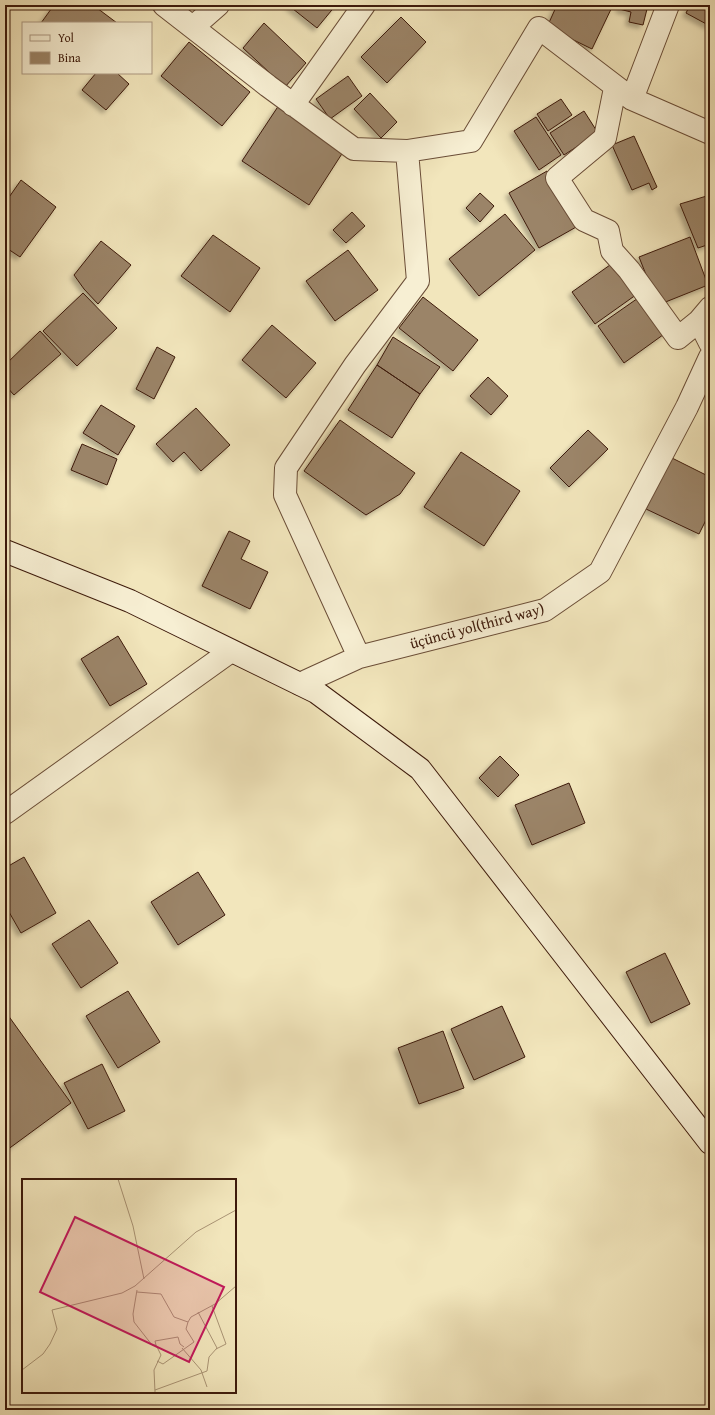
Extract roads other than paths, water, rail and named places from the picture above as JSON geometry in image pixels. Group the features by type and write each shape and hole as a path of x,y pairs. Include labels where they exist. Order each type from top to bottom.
{"street":[{"path":"164,5 354,149 407,151 471,141 539,28 624,93 710,133"},
{"path":"193,27 218,5"},
{"path":"294,105 364,5"},
{"path":"668,5 624,93 604,138 557,178 584,220 608,231 612,251 629,270 678,338 705,314"},
{"path":"359,657 285,495 286,468 355,365 418,281 407,151"},
{"path":"705,314 710,343"},
{"name":"üçüncü yol(third way)","path":"300,684 359,657 546,610 600,572 687,407 710,357"},
{"path":"5,551 130,601 316,692 420,769 710,1143"},
{"path":"5,813 231,651"}]}
